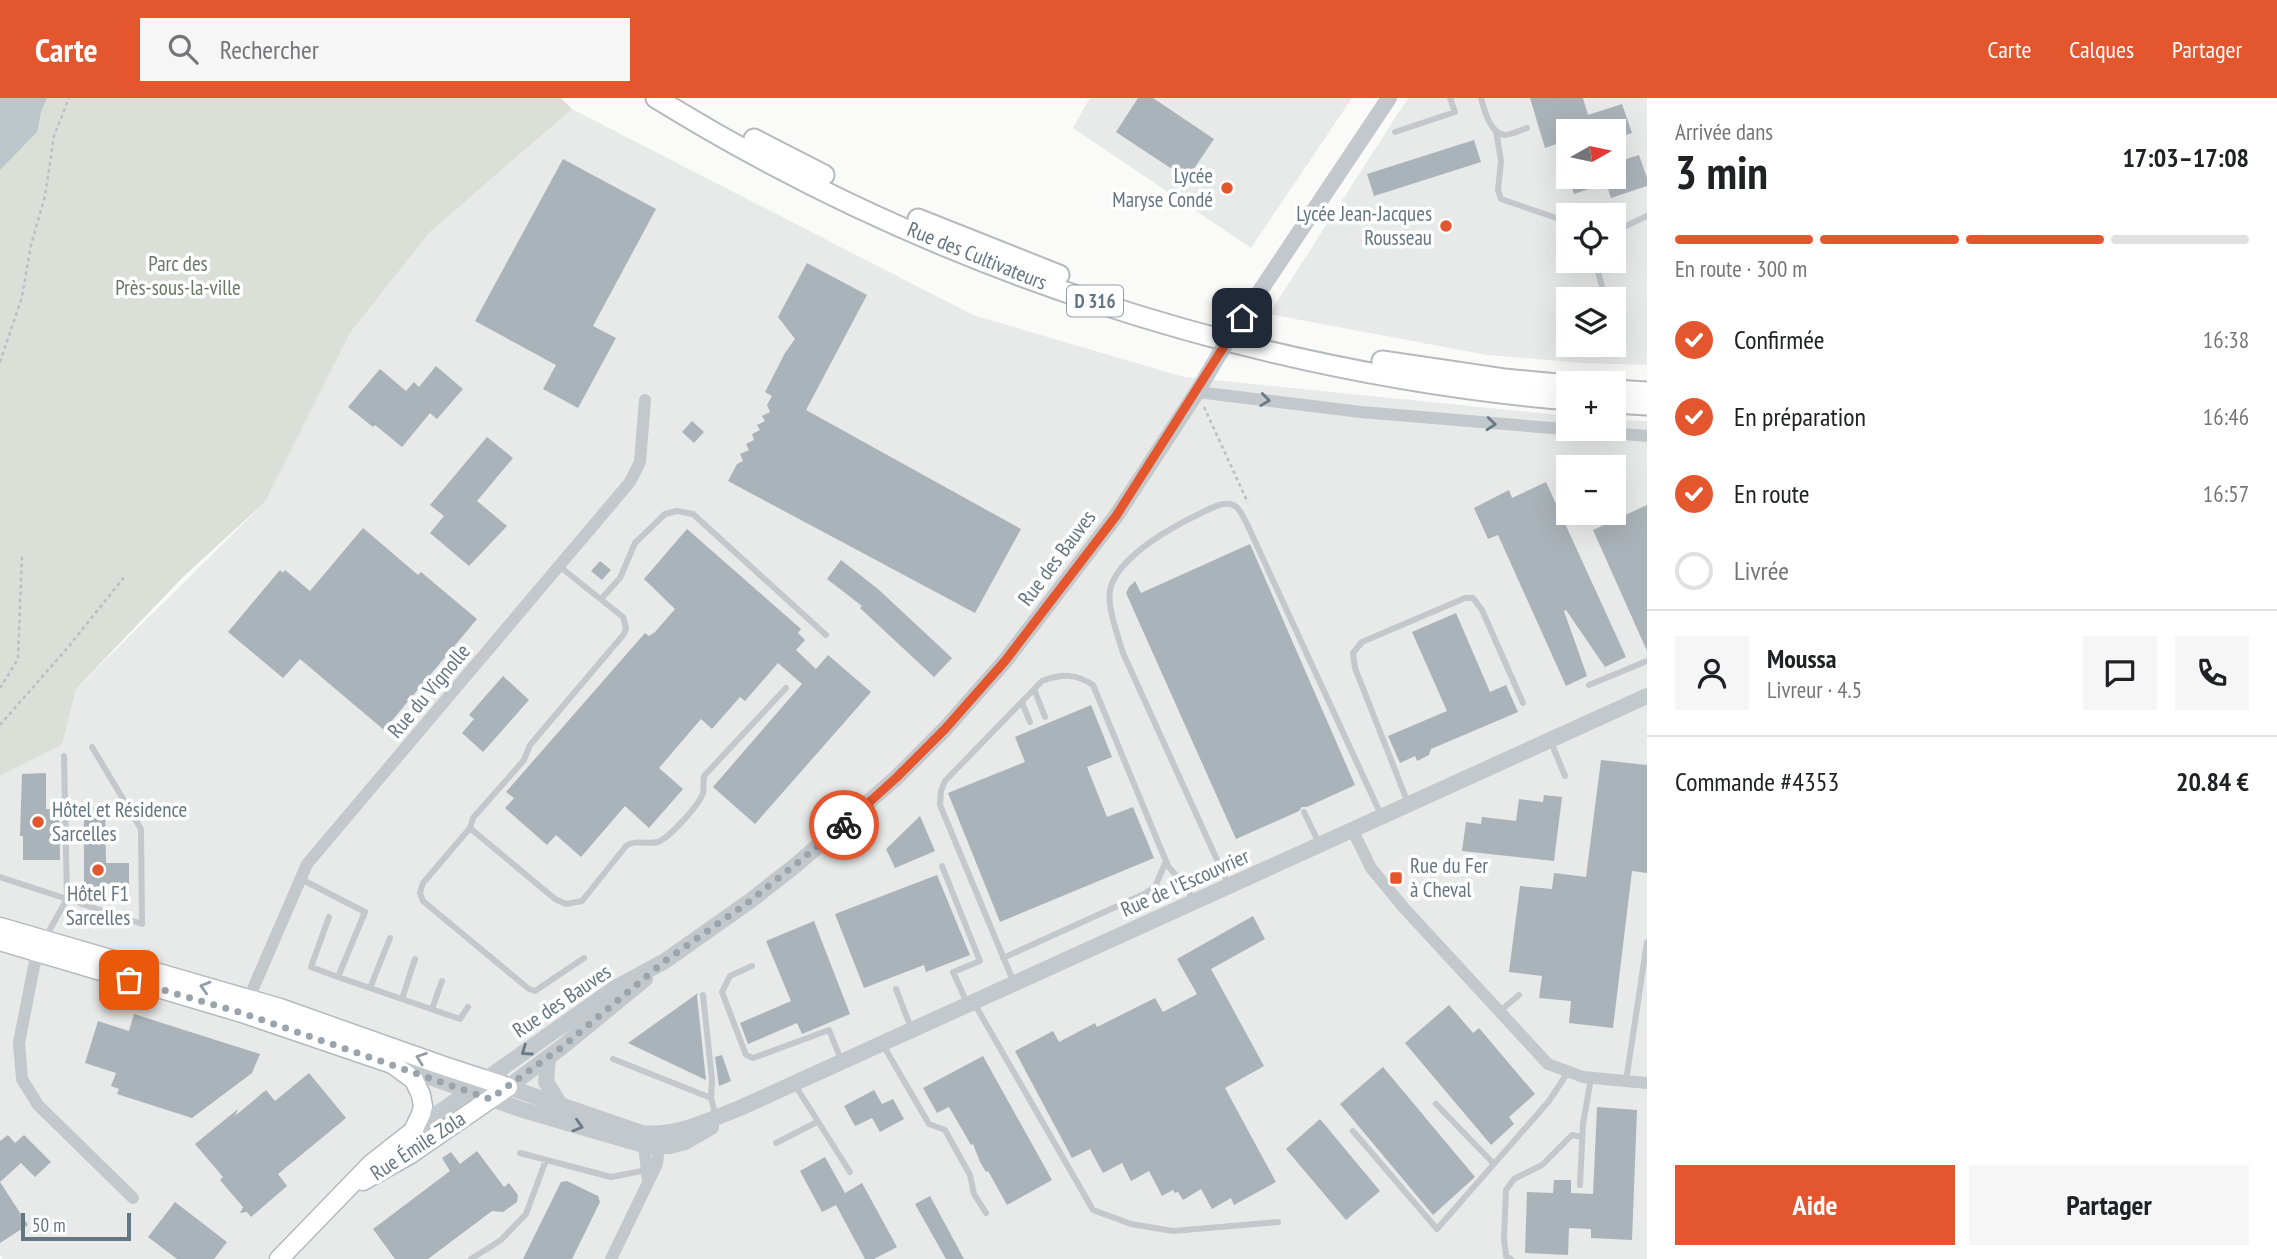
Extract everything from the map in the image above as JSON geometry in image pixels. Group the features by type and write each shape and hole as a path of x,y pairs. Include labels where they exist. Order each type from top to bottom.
{"main road":[{"name":"Rue des Cultivateurs","path":"656,98 786,171 886,219 1009,270 1114,308 1195,333 1346,368 1459,387 1556,399"},
{"name":"Rue des Cultivateurs","path":"681,98 824,175 906,214 1105,292 1213,324 1312,347 1392,363 1556,384"},
{"path":"1626,391 1647,392"},
{"path":"1626,404 1647,405"},
{"path":"0,926 245,1006 392,1064 414,1080 421,1095 421,1114 413,1131"},
{"path":"0,941 43,941"},
{"path":"245,1006 280,1008 471,1090 499,1093"},
{"name":"Rue Émile Zola","path":"345,1192 409,1155 499,1093"},
{"name":"Rue Émile Zola","path":"279,1259 376,1159 413,1131"}],"street":[{"name":"Rue des Bauves","path":"499,1093 624,998 665,961 796,865 896,778 945,729 1005,661 1116,516 1242,318 1389,98"},
{"path":"1197,392 1361,412 1647,436"},
{"name":"Rue du Vignolle","path":"245,1006 307,864 630,482 640,462 645,400"},
{"name":"Rue de l'Escouvrier","path":"653,1140 717,1120 1647,696"},
{"path":"1353,831 1371,867 1404,908 1548,1064 1591,1078 1647,1083"},
{"path":"43,941 19,1043 22,1080 38,1105 133,1198"},
{"name":"Rue des Bauves","path":"471,1090 615,988 665,961"},
{"path":"548,1057 546,1082 560,1105"},
{"path":"392,1064 471,1090"},
{"name":"Rue Émile Zola","path":"413,1131 471,1090"},
{"path":"499,1093 540,1106 560,1105 653,1140"},
{"path":"499,1093 653,1140"},
{"path":"611,1259 650,1172 653,1140"}],"lane":[{"path":"1395,132 1455,112 1450,98"},
{"path":"1480,98 1496,131 1501,160 1498,190 1502,199 1556,218"},
{"path":"1496,131 1505,135 1527,128"},
{"path":"1626,226 1647,216"},
{"path":"1229,886 1123,653 1113,621 1110,590 1116,576 1140,548 1172,527 1216,507 1229,503 1237,507 1247,523 1382,817"},
{"path":"601,599 620,578 635,543 665,514 687,512 693,514 826,635"},
{"path":"559,566 623,617 626,628 624,634 530,746 524,760 473,818 470,828 422,883 420,893 423,901 529,989 536,991 584,958"},
{"path":"1409,805 1355,668 1353,653 1362,642 1465,598 1473,598 1482,610 1523,704"},
{"path":"1589,685 1647,661"},
{"path":"1014,983 940,805 941,791 945,781 1042,681 1063,674 1081,677 1093,685 1166,861 1189,891 1192,902"},
{"path":"470,828 555,899 566,904 582,901 626,846 633,842 661,841 673,832 703,794 704,776 786,688"},
{"path":"1034,689 1045,717"},
{"path":"1022,702 1030,722"},
{"path":"1550,740 1565,776"},
{"path":"0,877 142,924 141,829 93,747"},
{"path":"43,941 67,900 64,756"},
{"path":"1304,812 1320,845"},
{"path":"1003,958 1144,894 1155,887 1166,861"},
{"path":"942,866 980,961 953,972 1093,1210 1131,1224 1173,1231 1278,1222"},
{"path":"301,879 365,912 338,977"},
{"path":"328,917 311,967 460,1019 468,1007"},
{"path":"370,988 390,938"},
{"path":"1626,1081 1647,942"},
{"path":"402,999 415,959"},
{"path":"752,966 730,976 722,992 746,1055 752,1058 768,1055 829,1030 842,1062"},
{"path":"432,1009 442,981"},
{"path":"896,989 912,1030"},
{"path":"703,995 712,1080 711,1098 717,1120"},
{"path":"1499,1012 1519,995"},
{"path":"882,1043 929,1124 944,1130 970,1175 974,1194 986,1213"},
{"path":"613,1059 711,1098"},
{"path":"1353,1131 1437,1229 1549,1101 1568,1072"},
{"path":"1580,1185 1582,1137 1591,1078"},
{"path":"794,1083 850,1172"},
{"path":"1436,1104 1493,1164"},
{"path":"776,1143 817,1122"},
{"path":"1511,1259 1506,1256 1504,1238 1506,1190 1514,1179 1542,1165 1572,1135 1582,1137"},
{"path":"520,1153 611,1177 650,1172"},
{"path":"471,1259 501,1240 526,1214 546,1160"}],"path":[{"path":"0,362 22,297 31,245 45,196 54,136 69,98"},
{"path":"0,688 18,659 22,555"},
{"path":"0,725 125,576"}],"shaded area":[{"path":"0,98 47,98 37,132 0,170"},
{"name":"Lycée Maryse Condé","path":"1090,98 1352,98 1251,248 1073,128"},
{"name":"Lycée Jean-Jacques Rousseau","path":"1408,98 1647,98 1647,365 1487,355 1269,314"},
{"path":"572,109 973,315 1184,377 1556,415 1556,441 1626,441 1626,420 1647,421 1647,1259 3,1259 0,1254 0,776 62,745 76,689 265,502 350,333 430,232"}],"green space":[{"name":"Parc des Près-sous-la-ville","path":"0,98 561,98 572,109 430,232 350,333 265,502 183,577 76,689 62,745 0,776"}],"building":[{"path":"1138,98 1153,98 1214,139 1187,179 1116,132"},
{"path":"1530,98 1583,98 1588,115 1622,104 1632,133 1626,135 1626,119 1556,119 1556,144 1545,148"},
{"path":"1474,140 1481,162 1374,196 1367,174"},
{"path":"1639,155 1647,186 1611,198 1608,189 1626,189 1626,159"},
{"path":"563,159 656,209 593,326 616,338 578,408 543,389 556,365 475,321"},
{"path":"1572,189 1589,189 1574,194"},
{"path":"807,263 867,295 806,410 1021,529 975,613 728,481 737,464 743,461 740,454 749,450 746,444 754,440 752,434 760,430 757,425 765,421 762,416 770,412 767,405 772,396 765,392 795,339 778,317"},
{"path":"436,366 463,389 437,419 430,413 402,447 348,407 380,369 406,391 414,382 419,387"},
{"path":"692,421 704,432 694,443 682,432"},
{"path":"487,437 513,458 477,501 507,526 469,566 430,533 444,516 430,505"},
{"path":"1546,482 1556,504 1556,525 1566,525 1626,657 1605,667 1566,610 1564,611 1587,676 1566,686 1498,535 1488,539 1474,508 1509,490 1512,498"},
{"path":"1647,505 1647,651 1593,530 1604,525 1626,525 1626,515"},
{"path":"363,528 418,575 421,572 477,619 384,730 300,659 283,678 228,632 280,570 283,573 285,570 310,591"},
{"path":"687,529 801,629 798,633 805,640 796,650 816,669 828,655 871,692 755,824 713,787 802,684 778,663 745,701 740,697 712,729 701,719 659,768 683,789 649,828 625,806 581,857 556,835 547,845 505,808 514,798 506,792 645,633 649,636 655,632 675,609 644,579"},
{"path":"1250,544 1355,785 1236,839 1126,593 1135,581 1141,593"},
{"path":"841,560 878,589 952,658 934,677 860,608 862,606 827,579"},
{"path":"600,561 611,570 602,580 591,571"},
{"path":"1456,613 1490,692 1506,685 1518,712 1431,749 1429,755 1417,761 1415,756 1400,763 1388,736 1447,711 1412,632"},
{"path":"503,676 529,700 483,752 462,733 474,719 469,715"},
{"path":"1091,705 1112,757 1087,767 1107,817 1133,807 1154,858 1000,922 948,793 1025,762 1015,737"},
{"path":"1601,760 1647,765 1647,873 1632,871 1613,1028 1569,1023 1571,1001 1539,998 1542,976 1509,972 1520,886 1552,889 1554,873 1586,877"},
{"path":"46,773 46,809 59,809 60,860 23,860 23,836 20,836 22,774"},
{"path":"1544,795 1562,797 1554,861 1462,851 1466,822 1481,824 1482,817 1516,821 1519,799 1543,802"},
{"path":"84,807 105,807 106,863 129,863 129,884 106,884 106,896 84,896"},
{"path":"920,816 935,851 895,868 886,849"},
{"path":"937,875 970,955 926,972 924,965 864,988 835,914"},
{"path":"1253,916 1265,939 1211,969 1264,1066 1225,1088 1276,1182 1234,1205 1231,1198 1212,1209 1201,1189 1183,1200 1178,1192 1173,1190 1162,1196 1149,1171 1131,1181 1122,1163 1103,1173 1090,1149 1072,1158 1015,1051 1053,1031 1059,1042 1095,1023 1097,1027 1155,998 1163,1012 1197,994 1177,959"},
{"path":"814,921 850,1014 802,1034 797,1023 748,1044 740,1023 791,1001 766,941"},
{"path":"698,993 697,996 706,1080 628,1043"},
{"path":"1449,1005 1473,1033 1479,1028 1535,1094 1509,1117 1514,1124 1491,1145 1405,1043"},
{"path":"134,1014 260,1054 252,1073 192,1118 117,1094 119,1089 111,1086 116,1073 85,1063 98,1021 129,1031"},
{"path":"722,1055 731,1081 719,1086 715,1057"},
{"path":"983,1056 1052,1180 1007,1205 949,1107 937,1113 923,1088"},
{"path":"1383,1067 1475,1177 1433,1215 1340,1104"},
{"path":"309,1073 346,1118 278,1174 287,1186 251,1217 247,1212 240,1213 243,1207 220,1180 223,1177 195,1144 266,1090 275,1101"},
{"path":"874,1090 882,1104 893,1099 904,1119 880,1132 872,1118 855,1126 844,1106"},
{"path":"1597,1107 1637,1110 1632,1240 1591,1238 1591,1229 1569,1228 1568,1255 1525,1253 1527,1192 1553,1193 1554,1180 1571,1180 1571,1193 1593,1194"},
{"path":"1320,1119 1380,1191 1346,1220 1286,1149"},
{"path":"8,1135 15,1143 24,1135 51,1162 35,1177 21,1163 0,1182 0,1141"},
{"path":"477,1151 504,1187 509,1183 518,1195 517,1202 503,1212 492,1211 428,1259 395,1259 373,1229 450,1171 442,1158 451,1152 460,1164"},
{"path":"825,1157 845,1193 862,1183 897,1247 874,1259 865,1259 836,1205 822,1212 800,1171"},
{"path":"567,1181 598,1196 600,1202 572,1259 523,1259 561,1182"},
{"path":"0,1182 28,1225 0,1243"},
{"path":"930,1196 964,1259 946,1259 915,1204"},
{"path":"175,1202 227,1242 214,1259 177,1259 148,1237"}],"way so far":[{"path":"129,980 242,1013 490,1099 531,1071 624,998 665,961 750,901 844,825"}],"place":[{"name":"Lycée Maryse Condé","path":"1227,188"},
{"name":"Lycée Jean-Jacques Rousseau","path":"1446,226"},
{"name":"Hôtel et Résidence Sarcelles","path":"38,822"},
{"name":"Hôtel F1 Sarcelles","path":"98,870"},
{"name":"Rue du Fer à Cheval","path":"1396,878"}],"route":[{"path":"844,825 945,729 1005,661 1116,516 1242,318"}]}
